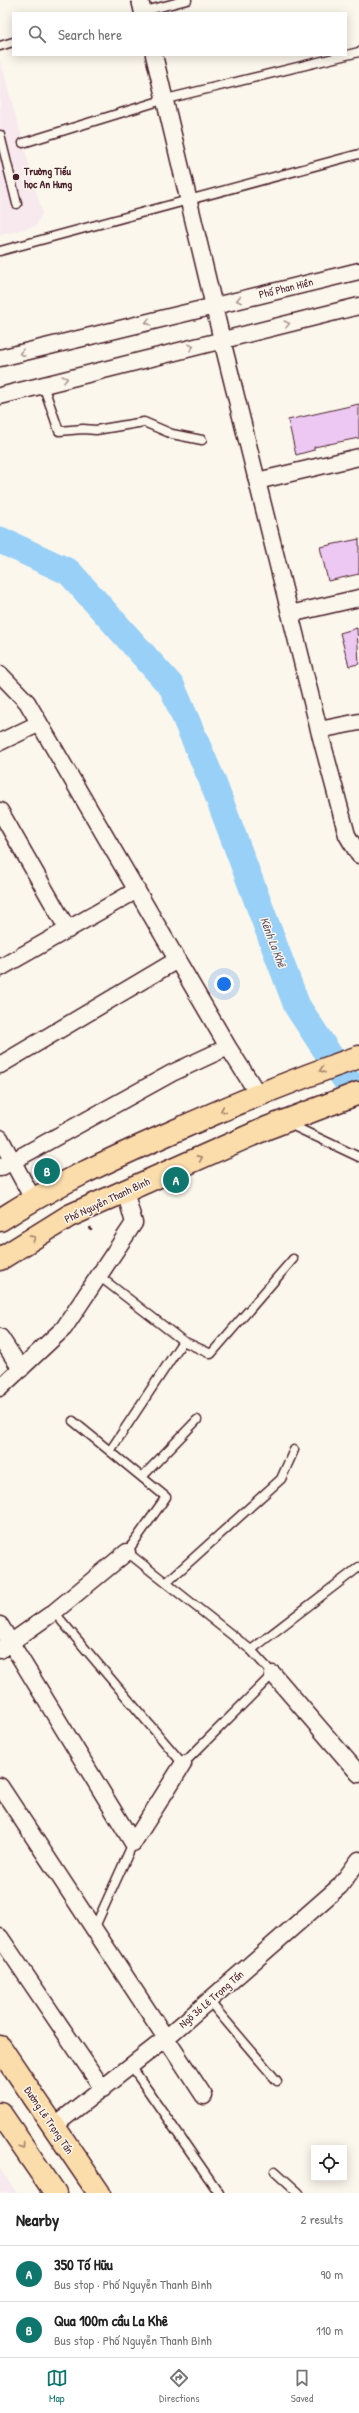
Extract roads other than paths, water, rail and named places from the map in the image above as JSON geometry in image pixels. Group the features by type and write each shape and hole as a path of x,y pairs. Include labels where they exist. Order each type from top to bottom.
{"main road":[{"path":"0,1220 33,1199 108,1160 258,1094 359,1057"},
{"name":"Phố Nguyễn Thanh Bình","path":"0,1259 69,1216 285,1122 359,1093"},
{"name":"Đường Lê Trọng Tấn","path":"0,2047 99,2193"},
{"path":"0,2113 55,2193"}],"street":[{"path":"154,56 166,99 188,200 318,730 347,835 359,855"},
{"name":"Phố Phan Hiền","path":"0,358 359,271"},
{"path":"0,396 359,306"},
{"path":"257,481 359,457"},
{"path":"290,614 359,598"},
{"path":"0,674 27,702 38,724 228,1047 258,1094"},
{"path":"318,730 359,722"},
{"path":"0,742 38,724"},
{"path":"0,810 68,930"},
{"path":"0,968 137,890"},
{"path":"0,1065 177,960"},
{"path":"7,1164 172,1073 228,1047"},
{"path":"0,1138 7,1164 33,1199"},
{"path":"0,1388 64,1328 134,1223 125,1191"},
{"path":"0,1337 22,1369"},
{"path":"5,1646 54,1612 127,1552"},
{"path":"0,1625 5,1646 134,1843 183,1764"},
{"path":"273,1674 359,1774"},
{"path":"0,1786 165,2039 204,2096"},
{"name":"Ngõ 36 Lê Trọng Tấn","path":"54,2126 165,2039 209,2001 340,1886 359,1860"},
{"path":"0,1937 102,2089"}],"lane":[{"path":"141,9 187,0"},
{"path":"0,46 12,42"},
{"path":"347,55 359,52"},
{"path":"23,143 166,99 343,56"},
{"path":"0,135 17,204"},
{"path":"0,250 359,154"},
{"path":"43,385 59,431 96,430 144,422 172,434 202,440"},
{"path":"285,1122 359,1157"},
{"path":"99,1276 183,1341 211,1354 293,1259"},
{"path":"110,1451 183,1341"},
{"path":"142,1477 197,1420"},
{"path":"54,1612 183,1764 273,1674 251,1650 127,1552 166,1497 73,1421"},
{"path":"166,1583 281,1479 294,1450"},
{"path":"251,1650 359,1567"},
{"path":"94,1930 134,1843"},
{"path":"209,2001 277,2082"},
{"path":"131,2066 219,2193"},
{"path":"275,2171 299,2193"}],"waterway":[{"name":"Kênh La Khê","path":"0,540 69,572 172,687 212,780 297,1006 345,1079 359,1090"}],"place":[{"name":"Trường Tiểu học An Hưng","path":"16,177"},
{"name":"Qua 100m cầu La Khê","path":"47,1171"},
{"name":"350 Tố Hữu","path":"176,1180"}]}
